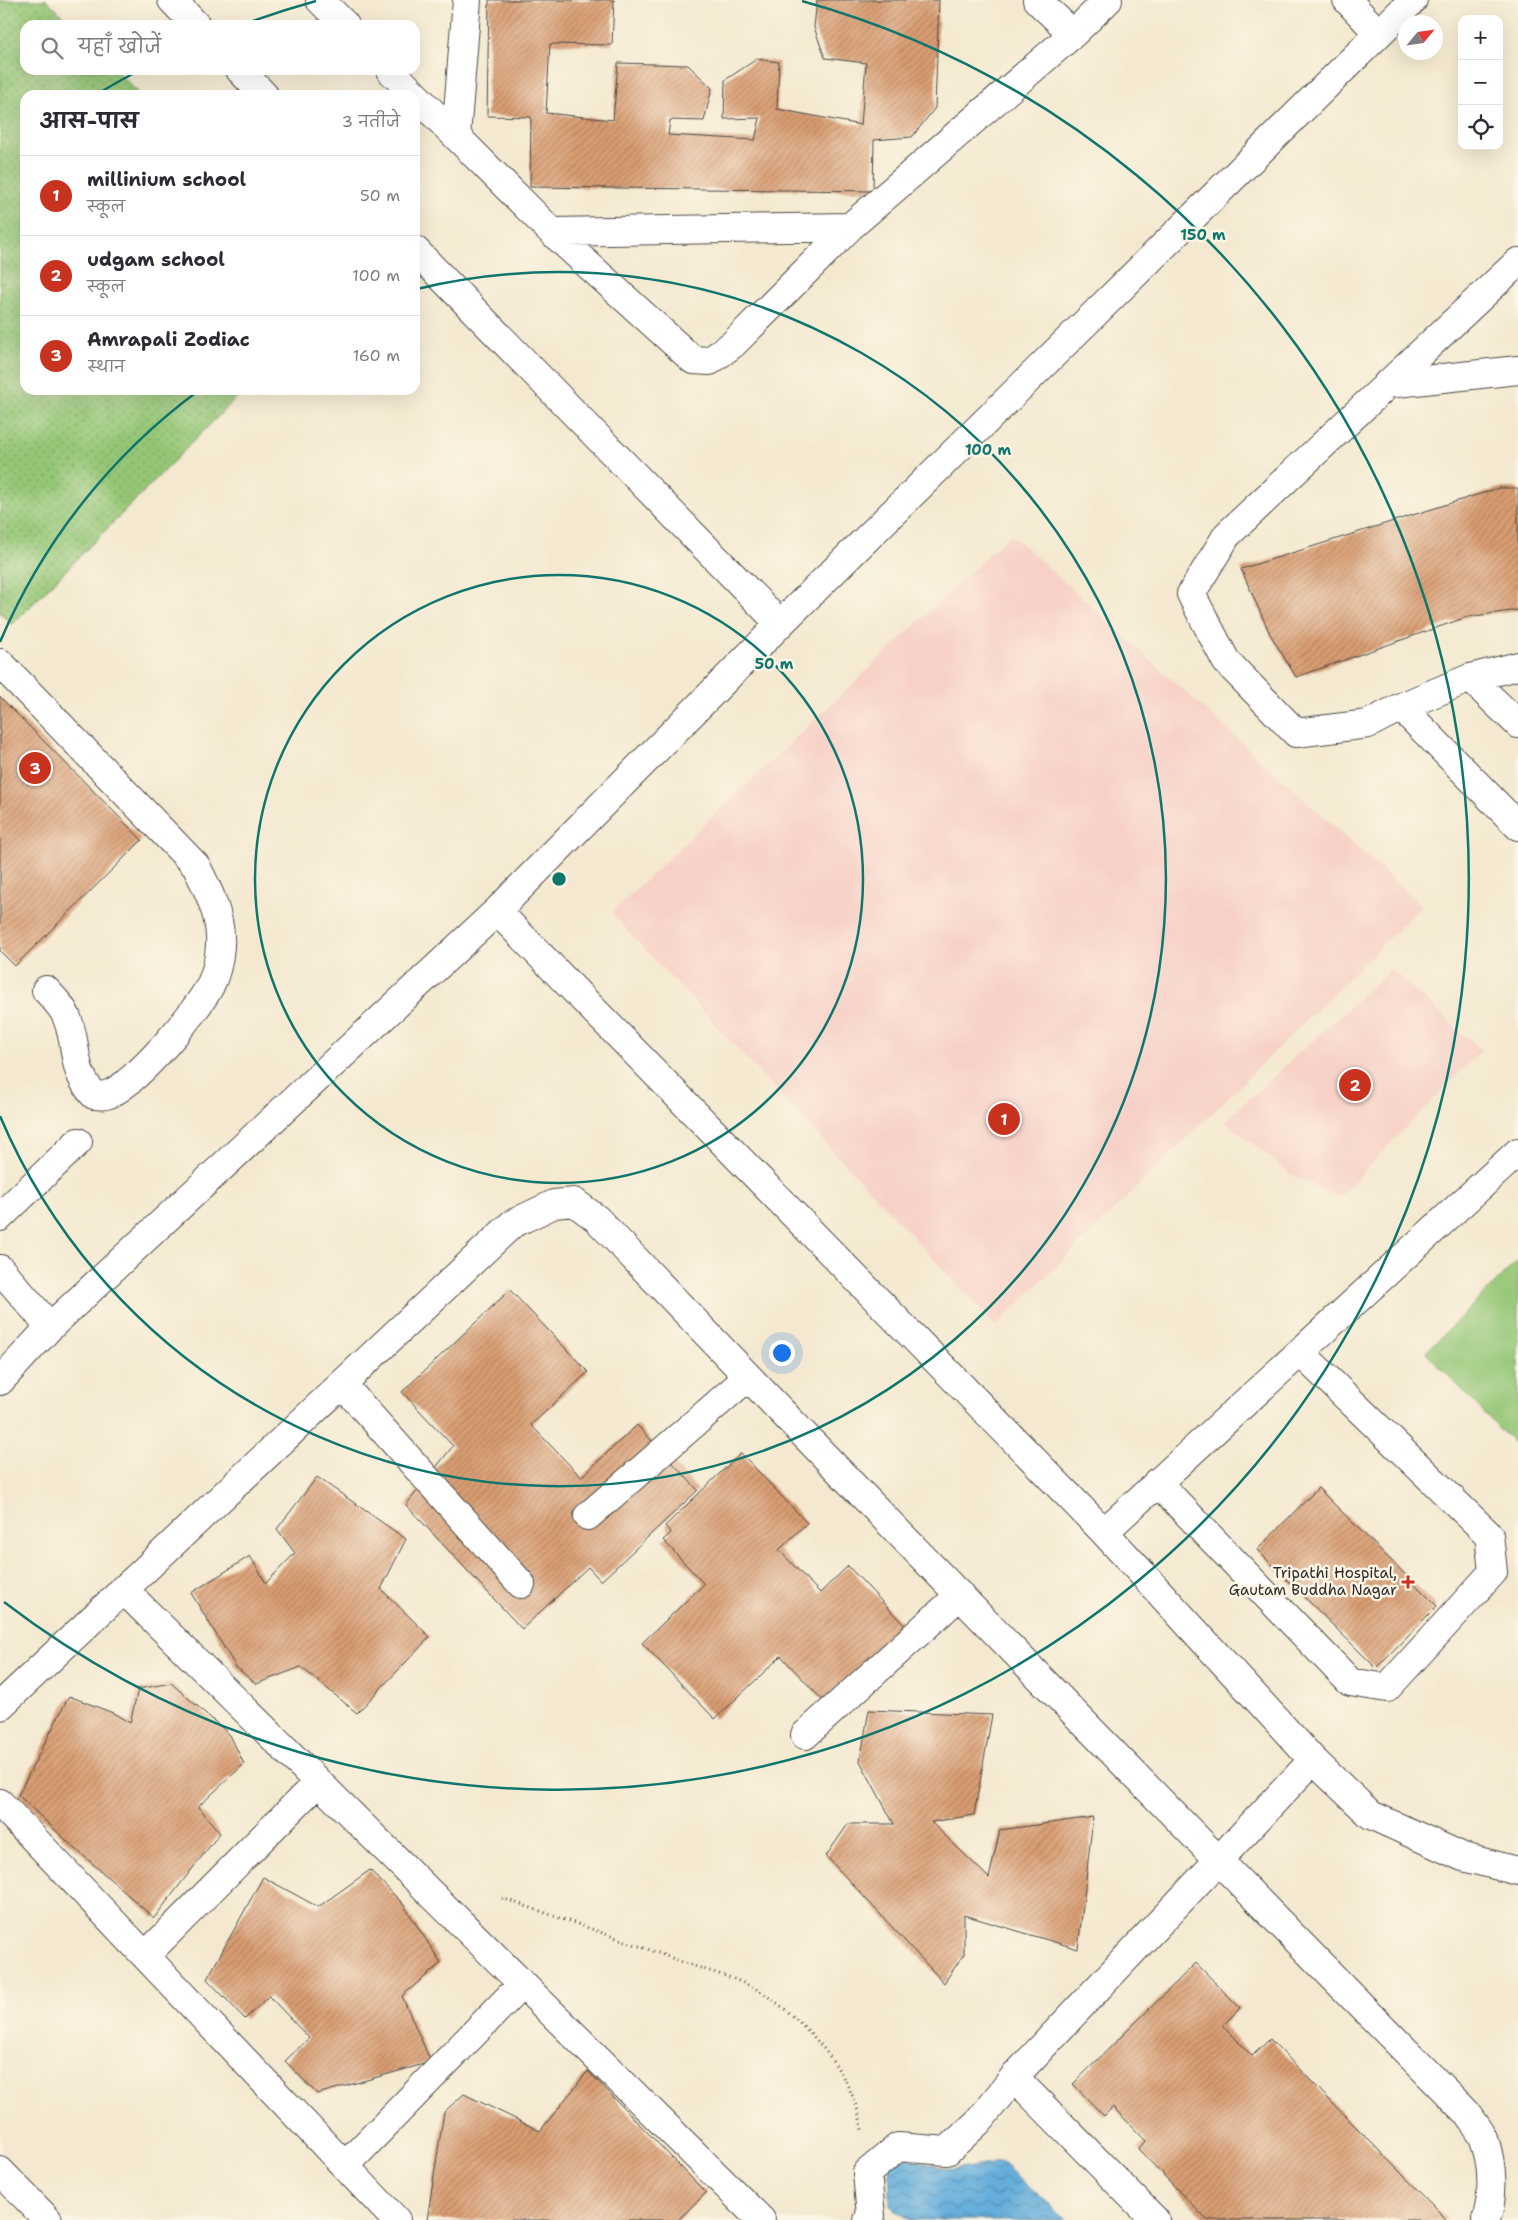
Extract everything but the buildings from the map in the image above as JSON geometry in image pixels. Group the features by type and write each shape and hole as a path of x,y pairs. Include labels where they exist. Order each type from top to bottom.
{"street":[{"path":"172,0 191,20"},
{"path":"320,0 340,20"},
{"path":"456,136 467,0"},
{"path":"1037,0 1073,34"},
{"path":"420,100 552,232 693,360 710,361 733,344 850,227 1073,34 1108,0"},
{"path":"1347,0 1378,33"},
{"path":"0,1381 50,1327 497,911 780,624 1413,0"},
{"path":"245,75 259,90"},
{"path":"395,75 410,90"},
{"path":"552,232 850,227"},
{"path":"420,255 780,624"},
{"path":"1518,262 1227,535 1191,594 1226,661 1296,733 1368,724 1401,707 1470,678 1518,666"},
{"path":"1387,384 1518,370"},
{"path":"0,664 196,866 207,888 218,920 220,944 217,966 210,985 200,1001 178,1030 130,1080 106,1095 94,1094 84,1084 74,1057 70,1027 66,1016 46,990"},
{"path":"1470,678 1518,724"},
{"path":"1401,707 1518,826"},
{"path":"497,911 1104,1532 1313,1760 1371,1815 1463,1857 1518,1871"},
{"path":"0,1217 78,1142"},
{"path":"1104,1532 1518,1152"},
{"path":"0,1706 512,1224 554,1204 574,1202 597,1219 960,1595 1467,2113 1483,2138 1491,2172 1490,2205 1486,2220"},
{"path":"0,1269 50,1327"},
{"path":"1157,1482 1350,1682 1387,1688 1493,1572 1489,1535 1300,1352"},
{"path":"588,1516 748,1377"},
{"path":"342,1384 521,1584"},
{"path":"123,1589 761,2220"},
{"path":"805,1735 960,1595"},
{"path":"868,2220 872,2216 868,2173 898,2147 947,2151 979,2121 1014,2077 1313,1760"},
{"path":"146,1955 318,1782"},
{"path":"0,1803 396,2220"},
{"path":"345,2166 522,1984"},
{"path":"1014,2077 1149,2218"},
{"path":"0,2171 48,2220"}],"path":[{"path":"502,1898 638,1945 755,1989 794,2015 836,2063 860,2117 868,2173"}],"shaded area":[{"path":"1011,534 1422,906 996,1326 611,913"},
{"path":"1391,969 1481,1050 1339,1197 1291,1175 1225,1121"}],"green space":[{"path":"0,0 47,0 67,20 20,20 20,75 121,75 136,90 20,90 20,395 239,395 12,625 0,613"},
{"path":"1518,1260 1518,1448 1426,1352"}],"water":[{"path":"889,2154 954,2170 1001,2162 1066,2220 909,2220 890,2205"}],"place":[{"name":"Amrapali Zodiac","path":"35,768"},
{"name":"udgam school","path":"1355,1085"},
{"name":"millinium school","path":"1004,1119"},
{"name":"Tripathi Hospital, Gautam Buddha Nagar","path":"1408,1582"}]}
